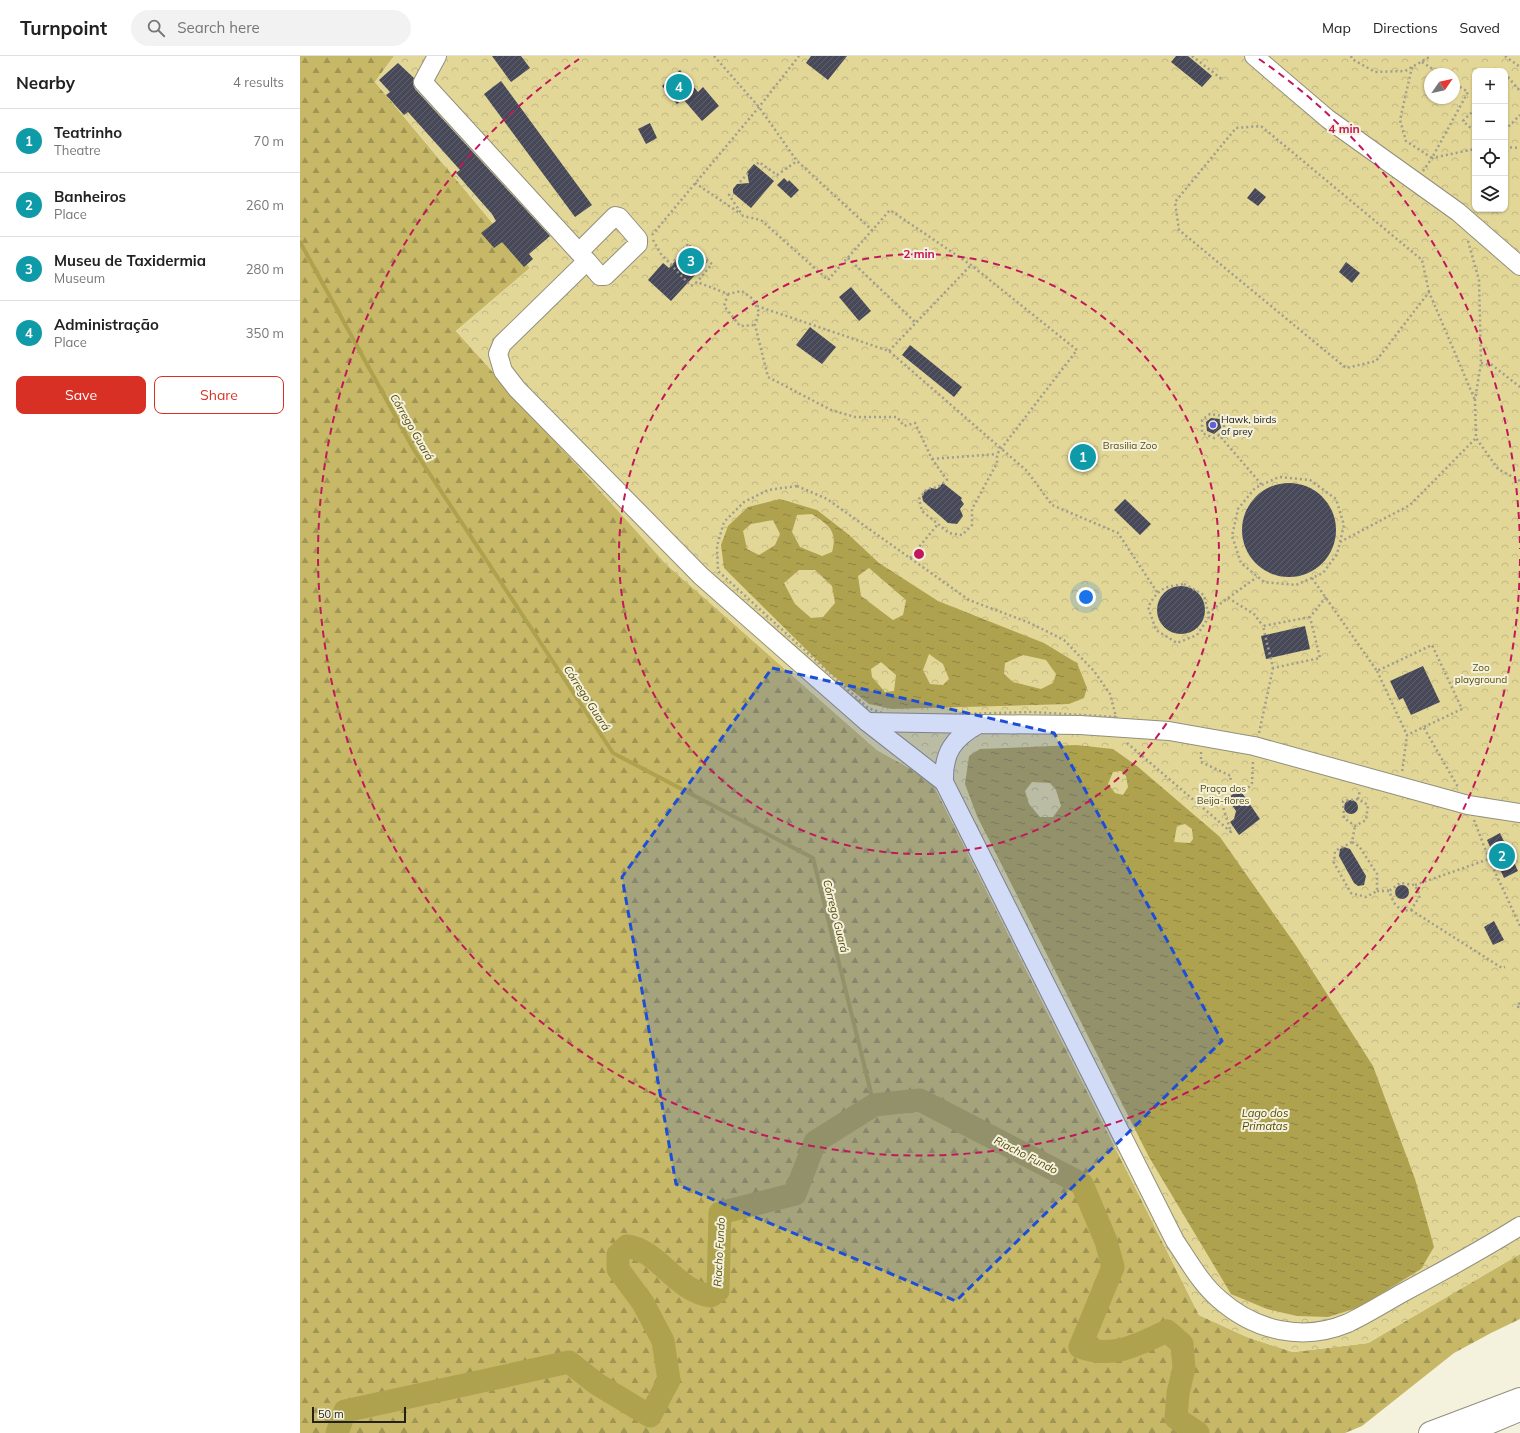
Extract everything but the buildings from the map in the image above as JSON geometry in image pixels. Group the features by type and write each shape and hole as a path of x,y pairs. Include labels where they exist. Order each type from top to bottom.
{"highway":[{"path":"1430,1433 1520,1399"}],"lane":[{"path":"437,56 423,82 583,256 502,344 498,354 503,371 517,389 684,560 867,722 944,782"},
{"path":"1254,56 1328,119 1458,212 1520,266"},
{"path":"867,722 1080,725 1169,731 1254,746 1468,804 1520,813"},
{"path":"979,724 963,735 947,753 943,765 944,782 1176,1241 1196,1271 1218,1298 1242,1317 1276,1331 1314,1332 1348,1323 1489,1246 1520,1226"},
{"path":"1470,1433 1520,1412"},
{"path":"1497,1433 1520,1423"}],"path":[{"path":"714,56 759,107 797,161 872,230"},
{"path":"671,265 687,245 712,264 697,282 691,286 671,265 661,254 650,236 759,107 799,56"},
{"path":"1192,56 1223,80"},
{"path":"1350,56 1352,60 1375,72 1404,71 1431,56"},
{"path":"1504,56 1520,67"},
{"path":"1422,62 1431,68"},
{"path":"1412,67 1400,120 1406,142 1432,158 1472,149"},
{"path":"1508,77 1520,91"},
{"path":"1416,181 1432,158 1468,92 1460,87"},
{"path":"1472,112 1463,121 1472,129"},
{"path":"1508,127 1520,115"},
{"path":"1429,292 1376,361 1346,368 1180,230 1175,202 1236,128 1261,126 1422,260 1429,292 1475,400"},
{"path":"1508,146 1520,148"},
{"path":"757,164 759,162 777,175 797,161"},
{"path":"740,182 748,174"},
{"path":"694,183 743,216 761,220 828,280 890,210 971,266 1077,350 997,454 932,459"},
{"path":"731,192 729,195 743,216"},
{"path":"1467,239 1479,280 1481,363 1475,400 1476,438 1498,468 1520,481"},
{"path":"848,258 916,322"},
{"path":"889,351 971,266"},
{"path":"697,282 728,294 742,291 753,300 759,312 755,325 768,377 831,410 855,417 897,417 904,426 915,423 932,459 946,480 938,487 927,489 919,499 922,510 949,533 962,536 972,525 972,509 998,463 997,454"},
{"path":"728,294 724,306 740,326 755,325"},
{"path":"756,306 889,351 1002,448 1027,472 1052,505 1118,533 1157,592"},
{"path":"1481,363 1492,365 1520,388"},
{"path":"1210,414 1224,416 1224,430 1219,435 1214,438 1202,433 1202,420 1210,414"},
{"path":"1219,435 1262,485"},
{"path":"1340,542 1410,505 1476,438"},
{"path":"1280,477 1310,480 1336,499 1344,525 1337,554 1323,573 1296,585 1264,582 1241,564 1232,536 1238,509 1255,488 1262,485 1280,477"},
{"path":"797,486 827,499 910,558 969,600 1030,623 1064,640 1094,671 1106,688 1110,694 1116,717 1032,712 891,716 868,708 718,571 717,546 724,522 744,502 768,490 797,486"},
{"path":"910,558 938,524"},
{"path":"1208,613 1257,577"},
{"path":"1312,578 1377,672 1408,736 1462,709 1432,645 1377,672"},
{"path":"1184,584 1204,595 1208,617 1197,635 1177,643 1156,630 1148,607 1157,592 1166,586 1184,584"},
{"path":"1263,626 1310,617 1326,597"},
{"path":"1228,598 1254,614 1263,626 1273,668 1320,658 1310,617"},
{"path":"1122,739 1231,832 1223,807"},
{"path":"1202,747 1201,762 1231,776 1230,782"},
{"path":"1352,842 1355,826"},
{"path":"1352,842 1359,846 1377,874 1376,891"},
{"path":"1352,842 1335,851 1334,863 1351,893 1366,898 1376,891 1389,891 1400,883 1415,885 1489,859 1520,926"},
{"path":"1411,910 1420,896 1415,885"},
{"path":"1389,891 1394,903 1402,910 1411,910 1502,968 1505,967"},
{"path":"1520,1003 1517,1005 1520,1010"}],"highlighted area":[{"path":"772,668 1054,733 1222,1041 956,1301 676,1184 622,877"}],"green space":[{"path":"300,56 394,56 375,82 530,268 456,331 667,565 877,750 931,780 1199,1315 1247,1337 1293,1352 1368,1343 1520,1254 1520,1319 1454,1353 1362,1426 1345,1433 300,1433"},
{"name":"Brasilia Zoo","path":"394,56 1520,56 1520,1254 1368,1343 1293,1352 1247,1337 1199,1315 931,780 877,750 667,565 456,331 530,268 375,82"}],"water":[{"path":"780,499 817,510 848,534 879,563 938,601 1044,643 1077,663 1087,688 1084,698 1069,704 892,709 869,704 831,674 724,568 721,545 728,526 748,507","holes":["812,514 827,525 833,533 834,538 832,552 822,556 800,547 792,532 797,515","773,520 780,534 775,545 759,555 747,549 743,531 751,524","869,568 906,600 903,615 893,620 861,596 858,576","799,570 815,570 832,586 835,603 823,617 811,618 795,604 784,583","929,654 943,664 949,679 943,685 930,684 923,670","1023,655 1046,660 1056,674 1053,683 1041,689 1013,682 1004,674 1005,663","881,662 896,675 894,691 885,692 872,677 871,669"]},
{"name":"Lago dos Primatas","path":"1076,745 1113,749 1137,766 1220,837 1297,947 1373,1066 1415,1179 1434,1247 1421,1269 1360,1307 1328,1317 1297,1316 1267,1309 1231,1294 1149,1157 977,816 965,784 969,756 980,749","holes":["1121,771 1126,776 1128,787 1123,795 1115,793 1108,784 1113,772","1032,782 1050,783 1056,790 1061,806 1053,817 1040,817 1029,804 1025,791","1185,824 1192,829 1193,839 1190,843 1174,842 1177,826"]}],"waterway":[{"name":"Córrego Guará","path":"300,242 414,450 613,753 813,858 874,1105"},
{"name":"Riacho Fundo","path":"337,1433 345,1411 569,1362 597,1384 650,1416 669,1380 663,1341 643,1303 618,1269 618,1255 627,1246 638,1249 649,1255 688,1287 699,1293 711,1296 718,1291 720,1213 795,1194 815,1142 874,1105 920,1100 1082,1184 1106,1241 1113,1267 1080,1347 1103,1352 1125,1349 1167,1331 1182,1344 1184,1368 1178,1393 1176,1418 1198,1433"}],"place":[{"name":"Administração","path":"679,87"},
{"name":"Museu de Taxidermia","path":"691,261"},
{"name":"Hawk, birds of prey","path":"1213,425"},
{"name":"Teatrinho","path":"1083,457"},
{"name":"Banheiros","path":"1502,856"}],"park label":[{"name":"Zoo playground","path":"1481,672"},
{"name":"Praça dos Beija-flores","path":"1223,794"}]}
